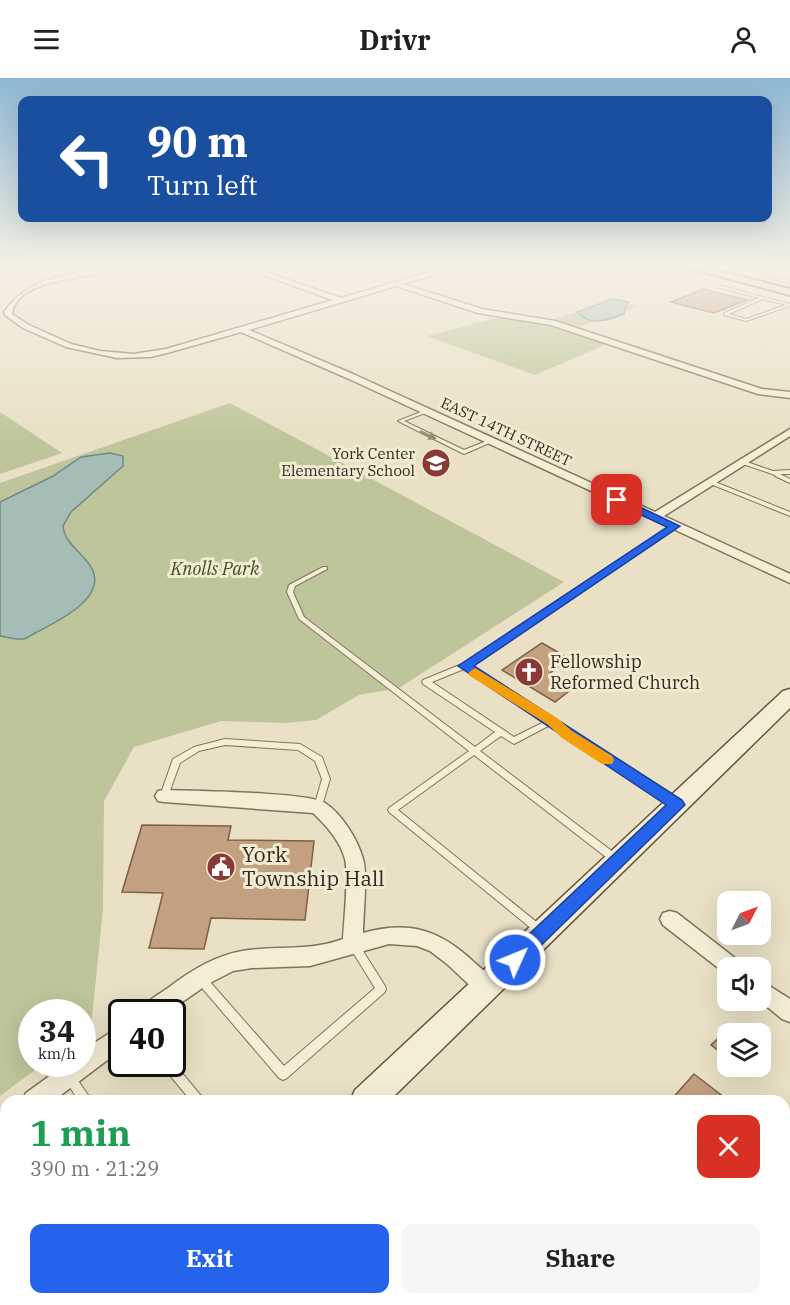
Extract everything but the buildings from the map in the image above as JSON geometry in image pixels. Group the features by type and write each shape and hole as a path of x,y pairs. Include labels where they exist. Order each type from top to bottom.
{"street":[{"path":"25,325 70,347 102,355 132,357 167,351 254,325"},
{"path":"559,325 761,392 790,395"},
{"name":"EAST 14TH STREET","path":"241,329 426,411 790,579"},
{"path":"655,518 790,432"},
{"path":"372,1095 790,696"},
{"path":"164,796 289,803 318,807 332,820 346,840 356,861 353,944"},
{"path":"670,919 719,957"},
{"path":"169,999 199,977 232,962 260,957 310,957 373,938 416,937 443,949 486,987"},
{"path":"771,997 790,1012"},
{"path":"96,1055 108,1046"},
{"path":"42,1095 67,1077"}],"lane":[{"path":"426,411 400,421 464,452 491,441"},
{"path":"742,462 790,481"},
{"path":"773,473 790,472"},
{"path":"710,482 790,514"},
{"path":"552,721 514,741 426,682 465,666 675,526"},
{"path":"326,568 292,585 290,592 301,618 618,861"},
{"path":"465,666 677,805"},
{"path":"501,732 392,810 543,932"},
{"path":"164,796 176,761 197,748 225,742 289,746 300,747 319,759 326,779 318,807"},
{"path":"199,977 283,1074 381,989 353,944"},
{"path":"69,1077 82,1095"},
{"path":"179,1077 193,1095"}],"green space":[{"path":"468,325 543,325 607,344 535,375 427,336"},
{"name":"Knolls Park","path":"230,403 564,582 399,688 359,695 316,720 287,723 221,721 134,747 104,801 103,909 94,999 18,999 18,1077 26,1077 0,1095 0,483"},
{"path":"0,412 62,453 0,474"}],"water":[{"path":"110,453 123,456 123,466 71,512 63,526 72,545 93,571 95,582 92,592 85,601 65,617 28,638 0,636 0,502 53,476 81,457"}],"slow traffic":[{"path":"475,673 552,721 567,735 607,760"}],"place":[{"name":"York Center Elementary School","path":"436,463"},
{"name":"Fellowship Reformed Church","path":"529,672"},
{"name":"York Township Hall","path":"221,867"}],"route":[{"path":"515,960 677,805 465,666 675,526 617,500"}]}
